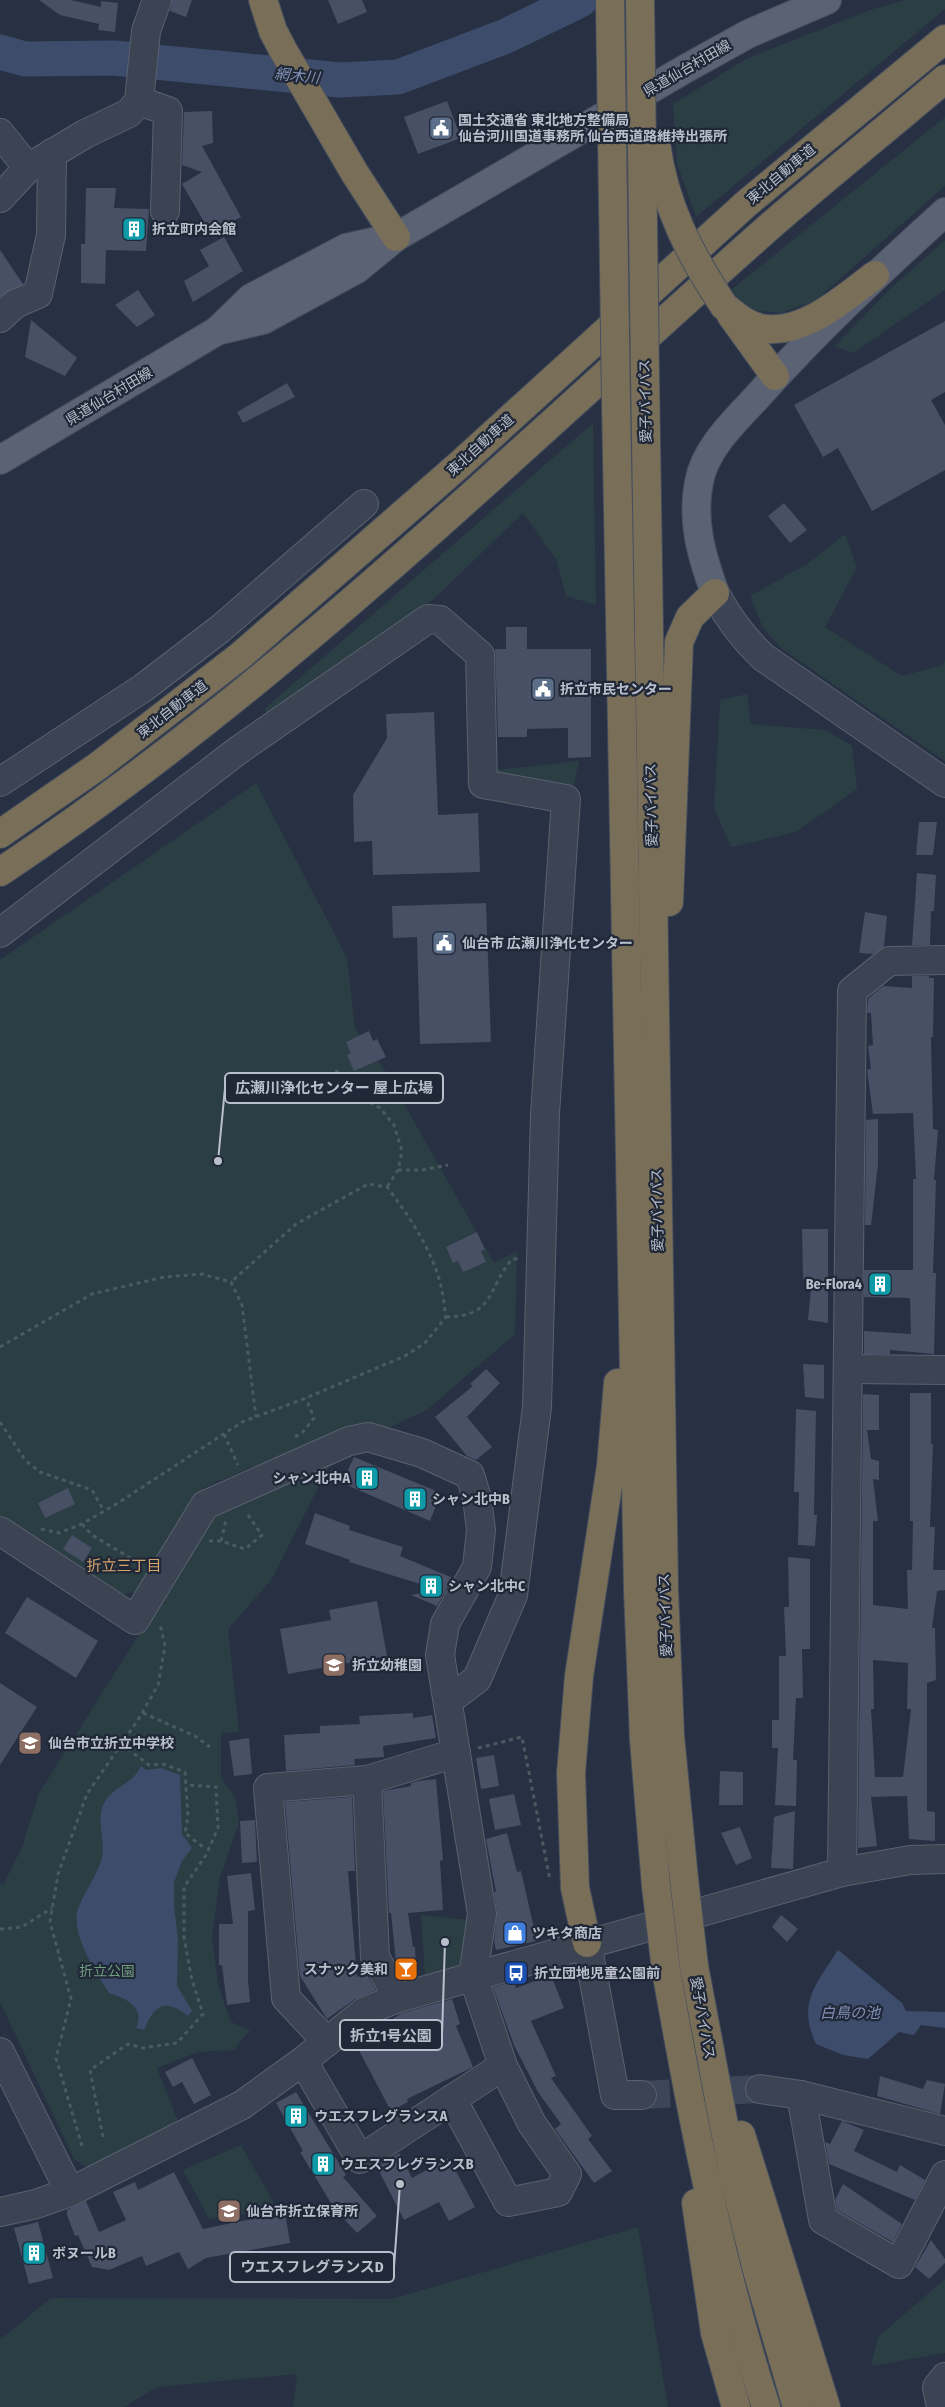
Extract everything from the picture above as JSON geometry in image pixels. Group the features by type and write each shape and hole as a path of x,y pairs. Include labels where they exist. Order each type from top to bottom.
{"highway":[{"path":"263,0 273,31 290,47 341,133 354,172 396,237"},
{"path":"280,0 287,25 290,47"},
{"path":"593,0 596,69 615,222"},
{"name":"愛子バイパス","path":"610,0 638,1590 644,1740 656,1886 666,1970 687,2087 714,2215 754,2370 766,2407"},
{"path":"641,0 652,115 663,185 682,234 724,306 776,376"},
{"name":"愛子バイパス","path":"641,0 664,1608 670,1736 695,1974 734,2178 759,2279 797,2407"},
{"name":"東北自動車道","path":"0,834 98,766 240,656 459,465 747,203 945,39"},
{"path":"0,872 118,791 268,674 414,548 771,226 945,80"},
{"path":"879,135 945,100"},
{"path":"724,306 742,320 759,328 789,327 819,314 875,275"},
{"path":"659,1301 666,1207 665,986 672,852 679,642 690,618 715,594"},
{"path":"587,1943 575,1888 571,1772 579,1676 611,1466 619,1368 621,1042 626,939"},
{"path":"695,1974 787,2286 826,2407"},
{"path":"687,2087 697,2216 715,2333 736,2407"}],"main road":[{"name":"県道仙台村田線","path":"0,460 217,331 251,298 346,248 396,237 700,60 748,34 827,0"},
{"path":"715,594 698,537 696,507 699,480 709,456 726,432 776,376 875,275 945,212"}],"street":[{"path":"0,198 28,168 85,134 129,113 140,96 146,32 157,0"},
{"path":"140,96 168,111 165,212"},
{"path":"0,133 28,168"},
{"path":"0,318 15,304 38,294 51,235 52,153"},
{"path":"0,782 166,670 220,629 364,504"},
{"path":"715,594 729,619 746,641 763,657 945,783"},
{"path":"0,933 240,749 428,619 440,620 480,655 483,784 566,799 545,1114 537,1407 513,1595 476,1679 448,1701"},
{"path":"842,1872 852,991 889,961 945,960"},
{"path":"849,1369 945,1370"},
{"path":"0,1531 135,1620 206,1505 349,1441 368,1437 422,1453 470,1475 477,1498 481,1530 477,1567 445,1624 440,1655 482,1914 473,1976 503,2066 532,2124 566,2174 558,2192 508,2202 452,2099"},
{"path":"327,2042 286,1998 268,1788 367,1780 456,1753"},
{"path":"367,1780 375,1957 398,1998"},
{"path":"0,2212 36,2204 70,2192 242,2106 304,2061 365,2011 398,1998 842,1872 910,1860 945,1859"},
{"path":"587,1943 615,2095 642,2096"},
{"path":"0,2052 70,2192"},
{"path":"304,2061 360,2159 503,2066"},
{"path":"760,2089 801,2095 945,2131"},
{"path":"801,2095 823,2220 899,2264 945,2175"},
{"path":"941,2407 937,2387 945,2377"}],"path":[{"path":"336,1070 352,1093 380,1108 394,1125 402,1151 398,1170 387,1187"},
{"path":"398,1170 422,1170 448,1165"},
{"path":"231,1282 296,1224 368,1184 387,1187 407,1213 425,1246 440,1283 446,1317"},
{"path":"38,1528 59,1533 82,1524 242,1422 306,1398 405,1356 425,1343 446,1317 463,1316 479,1311 490,1298 498,1280 512,1259 541,1256"},
{"path":"0,1347 92,1294 164,1277 202,1274 231,1282 242,1305 256,1417"},
{"path":"289,1441 303,1432 314,1418 306,1398"},
{"path":"0,1422 24,1460 40,1472 92,1490 104,1511"},
{"path":"224,1434 239,1466 246,1463"},
{"path":"201,1541 221,1541 246,1549 262,1535 246,1512 240,1515"},
{"path":"221,1541 226,1520 233,1518"},
{"path":"82,1524 92,1535 162,1576"},
{"path":"82,2146 56,2058 70,1999 50,1922 52,1908 58,1874 86,1794 122,1744 158,1685 165,1646 158,1616"},
{"path":"143,1712 195,1736 210,1747"},
{"path":"456,1753 522,1737 552,1890"},
{"path":"122,1744 149,1765 163,1764 185,1772 188,1817 185,1833 203,1847"},
{"path":"103,2136 90,2070 128,2044 143,2048 177,2043 203,2014 192,1980 184,1938 184,1887 206,1855 218,1828 216,1787 186,1785"},
{"path":"0,1929 22,1927 52,1908"}],"green space":[{"path":"907,0 945,0 945,9 696,217 677,164 673,104 748,58 873,9"},
{"path":"945,117 945,186 816,300 781,313 747,310 731,290"},
{"path":"945,240 945,290 853,353 835,346 889,290"},
{"path":"593,423 596,605 566,596 556,559 523,513 435,598 268,715 264,709"},
{"path":"845,534 857,567 825,627 902,676 943,665 945,660 945,761 782,649 763,628 750,596 807,564"},
{"path":"747,694 751,724 826,730 852,746 857,789 796,832 731,847 714,808 720,700"},
{"path":"579,761 574,785 556,788 500,778 496,770"},
{"path":"256,783 347,958 355,1028 386,1072 494,1263 517,1251 515,1334 427,1410 384,1430 358,1424 204,1487 142,1590 121,1595 0,1519 0,960"},
{"name":"折立公園","path":"332,1460 272,1579 228,1629 239,1732 221,1733 221,1778 235,1797 239,1823 220,1877 212,1937 218,1985 231,2022 250,2030 234,2050 198,2052 157,2068 179,2124 91,2170 74,2159 0,2002 0,1883 3,1885 22,1847 39,1793 218,1509"},
{"path":"421,1915 471,1920 465,1963 425,1976"},
{"path":"241,2145 277,2208 209,2219 183,2170"},
{"path":"638,2227 668,2407 293,2407 297,2374 157,2387 124,2407 0,2407 0,2340 51,2298 392,2299"},
{"path":"945,2279 945,2353 871,2366 878,2337"}],"water":[{"path":"141,1766 146,1770 161,1768 180,1775 182,1834 192,1848 182,1861 174,1882 174,1906 178,1939 177,1986 192,2011 188,2016 173,2007 162,2007 152,2014 144,2030 136,2028 138,2015 133,2005 109,1993 85,1951 77,1927 79,1906 102,1857 101,1814 103,1807 110,1795 129,1781"},
{"name":"白鳥の池","path":"838,1950 902,2003 906,2011 945,2012 945,2028 921,2025 914,2035 899,2032 868,2059 843,2055 816,2044 808,2017 809,2005 816,1984"}],"building":[{"path":"39,0 71,0 101,7 101,1 118,3 115,32 98,30 99,24 60,15"},
{"path":"172,0 192,0 186,17 170,11"},
{"path":"328,0 362,0 367,12 338,24"},
{"path":"447,101 461,138 418,154 404,117"},
{"path":"212,111 213,143 202,146 241,217 210,232 182,184 202,172 182,165 184,112"},
{"path":"86,188 116,188 114,208 149,209 146,251 106,250 105,284 81,283 81,244 85,244"},
{"path":"224,237 243,271 193,302 184,281 209,266 200,250"},
{"path":"0,250 23,284 0,297"},
{"path":"138,290 155,315 137,327 115,305"},
{"path":"31,320 77,358 65,376 25,357"},
{"path":"945,321 945,392 931,400 945,425 945,470 872,511 838,448 823,457 794,405"},
{"path":"287,383 295,397 243,423 237,412"},
{"path":"784,503 807,530 790,543 768,516"},
{"name":"折立市民センター","path":"506,627 527,627 527,649 591,649 591,757 568,758 568,728 527,729 527,737 498,737 495,649 506,649"},
{"path":"434,712 438,815 478,813 480,872 373,875 372,841 354,842 353,795 387,738 386,714"},
{"path":"919,822 937,822 933,855 916,855"},
{"path":"917,873 936,875 934,911 931,911 930,945 912,945"},
{"path":"486,903 491,1042 420,1044 417,937 393,938 392,906"},
{"path":"865,912 887,916 884,947 873,954 859,953"},
{"path":"912,976 929,976 929,978 934,978 933,1037 931,1037 933,1129 938,1130 934,1180 936,1180 933,1273 936,1273 934,1354 890,1350 890,1354 864,1354 864,1331 911,1334 910,1298 864,1297 864,1270 913,1270 913,1179 916,1179 913,1113 873,1114 867,1070 871,1069 868,1046 873,1045 871,1013 867,1013 868,999 883,986 912,988"},
{"path":"369,1031 373,1041 377,1039 386,1057 354,1071 347,1055 351,1053 346,1042"},
{"path":"878,1119 878,1165 871,1225 865,1225 866,1120"},
{"path":"802,1229 828,1229 828,1323 808,1320 812,1278 803,1279"},
{"path":"477,1232 485,1250 481,1251 486,1262 463,1272 458,1261 453,1263 446,1247"},
{"path":"803,1364 824,1365 824,1399 805,1397"},
{"path":"486,1369 500,1383 467,1417 492,1447 476,1460 467,1456 435,1417 473,1386 470,1384"},
{"path":"910,1393 931,1393 931,1444 933,1444 930,1527 935,1527 933,1570 945,1570 945,1590 937,1591 932,1628 935,1628 936,1680 927,1683 927,1811 935,1812 935,1841 909,1839 907,1796 871,1797 877,1846 858,1848 863,1394 879,1395 879,1430 867,1430 871,1459 879,1461 879,1480 873,1479 878,1521 873,1521 873,1605 908,1609 907,1570 912,1570 913,1521 910,1521","holes":["873,1660 908,1663 907,1709 911,1709 903,1777 875,1777 871,1709 874,1709"]},
{"path":"796,1409 816,1411 814,1515 817,1515 815,1546 798,1545 799,1492 794,1492"},
{"path":"354,1457 441,1493 430,1521 342,1483"},
{"path":"68,1488 75,1504 45,1518 38,1503"},
{"path":"315,1513 350,1526 349,1530 403,1547 400,1556 453,1578 437,1606 411,1595 440,1590 349,1562 350,1560 305,1544"},
{"path":"72,1535 92,1548 83,1562 63,1549"},
{"path":"788,1557 810,1559 810,1649 802,1649 803,1698 796,1698 793,1760 797,1760 796,1806 775,1805 778,1748 772,1748 772,1720 779,1720 779,1656 786,1656 784,1607 789,1607"},
{"path":"27,1597 98,1641 76,1678 5,1633"},
{"path":"377,1601 387,1656 288,1674 280,1629 331,1620 329,1610"},
{"path":"0,1683 37,1707 0,1765"},
{"path":"413,1713 413,1718 432,1715 436,1738 383,1746 384,1757 354,1759 355,1765 286,1771 284,1735 320,1733 320,1726 360,1724 359,1716"},
{"path":"249,1738 252,1774 234,1776 229,1741"},
{"path":"494,1755 499,1786 481,1789 476,1758"},
{"path":"720,1771 743,1772 743,1805 719,1805"},
{"path":"436,1779 443,1860 440,1861 443,1910 408,1913 413,1947 415,1947 416,1968 400,1969 396,1963 391,1913 389,1913 383,1791 411,1786 411,1783 419,1781"},
{"path":"514,1794 521,1825 495,1830 489,1799"},
{"path":"352,1797 355,1871 348,1871 357,1977 365,1972 376,1990 355,1999 327,2019 300,1976 285,1802"},
{"path":"795,1811 793,1869 771,1868 774,1817"},
{"path":"255,1820 257,1862 242,1863 240,1821"},
{"path":"740,1827 752,1858 736,1865 721,1833"},
{"path":"507,1833 517,1872 521,1871 537,1941 496,1950 494,1941 497,1912 494,1892 496,1892 486,1839"},
{"path":"251,1873 255,1910 248,1911 248,1980 250,2002 227,2005 222,1965 219,1965 219,1924 233,1924 227,1876"},
{"path":"781,1915 798,1929 787,1942 772,1927"},
{"path":"551,1975 564,2008 531,2021 556,2076 551,2078 592,2136 588,2139 612,2171 594,2183 555,2129 561,2124 538,2092 514,2045 493,1987 514,1981 516,1988"},
{"path":"452,1999 460,2024 456,2026 473,2067 407,2099 408,2102 391,2111 355,2043 402,2013"},
{"path":"192,2058 211,2095 194,2104 182,2082 173,2087 165,2072"},
{"path":"880,2076 923,2089 927,2080 945,2084 940,2114 877,2096"},
{"path":"296,2092 346,2175 343,2177 377,2216 357,2233 334,2208 300,2152 303,2151 276,2103"},
{"path":"842,2121 864,2130 854,2151 897,2172 900,2165 925,2180 915,2200 829,2164 825,2142 830,2144"},
{"path":"399,2153 412,2178 449,2158 475,2207 449,2221 439,2202 404,2220 377,2167"},
{"path":"174,2172 203,2229 285,2212 290,2243 206,2258 188,2269 179,2252 146,2266 142,2256 109,2270 92,2267 78,2235 75,2236 67,2210 86,2201 99,2232 126,2220 113,2192 135,2182 138,2190"},
{"path":"843,2184 902,2224 893,2242 837,2210 835,2200"},
{"name":"ボヌールB","path":"38,2222 53,2278 29,2284 14,2228"},
{"path":"931,2240 945,2259 945,2263 929,2279 915,2267"}],"waterway":[{"name":"網木川","path":"0,52 25,59 114,58 340,80 398,77 506,36 580,0"}],"tunnel":[{"path":"642,2095 760,2089"}],"place":[{"name":"国土交通省 東北地方整備局 仙台河川国道事務所 仙台西道路維持出張所","path":"441,128"},
{"name":"折立町内会館","path":"134,229"},
{"name":"折立市民センター","path":"543,689"},
{"name":"仙台市 広瀬川浄化センター","path":"444,943"},
{"name":"広瀬川浄化センター 屋上広場","path":"218,1161"},
{"name":"Be-Flora4","path":"880,1284"},
{"name":"シャン北中A","path":"367,1478"},
{"name":"シャン北中B","path":"415,1499"},
{"name":"シャン北中C","path":"431,1586"},
{"name":"折立幼稚園","path":"334,1665"},
{"name":"仙台市立折立中学校","path":"30,1743"},
{"name":"ツキタ商店","path":"515,1933"},
{"name":"折立1号公園","path":"445,1942"},
{"name":"スナック美和","path":"406,1969"},
{"name":"折立団地児童公園前","path":"516,1973"},
{"name":"ウエスフレグランスA","path":"296,2116"},
{"name":"ウエスフレグランスB","path":"323,2164"},
{"name":"ウエスフレグランスD","path":"400,2184"},
{"name":"仙台市折立保育所","path":"229,2211"},
{"name":"ボヌールB","path":"34,2253"}],"district":[{"name":"折立三丁目","path":"124,1566"}]}
